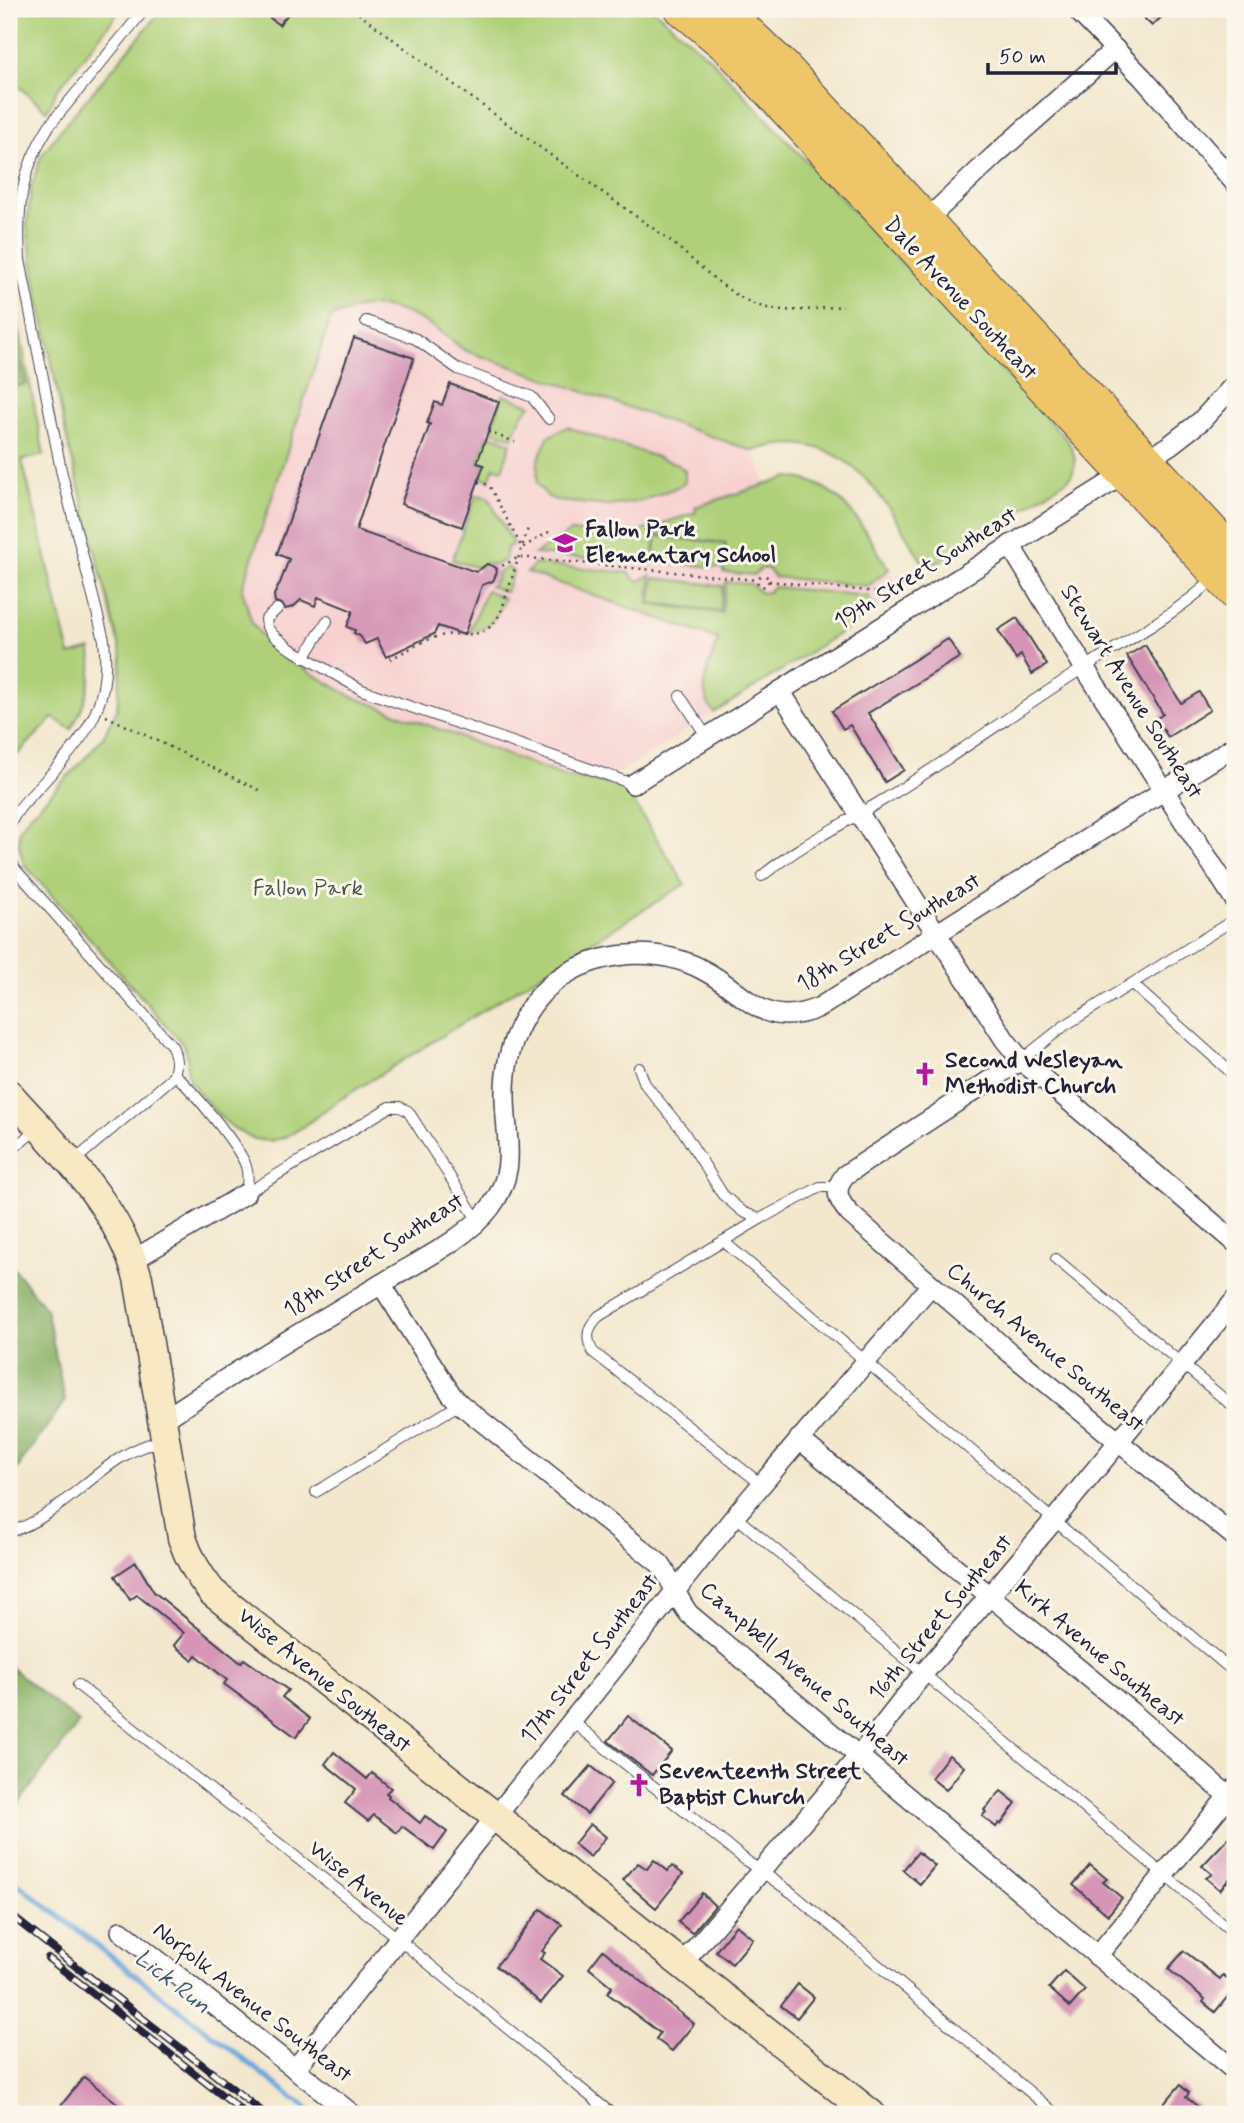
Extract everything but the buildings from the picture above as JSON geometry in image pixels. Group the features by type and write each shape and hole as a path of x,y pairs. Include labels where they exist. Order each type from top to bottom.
{"main road":[{"name":"Dale Avenue Southeast","path":"681,9 729,50 916,230 1135,467 1229,575"},
{"name":"Dale Avenue Southeast","path":"724,9 784,66 916,230"}],"street":[{"path":"1086,13 1235,183"},
{"path":"916,230 994,156 1115,49"},
{"name":"19th Street Southeast","path":"633,784 1135,467 1201,421 1235,384"},
{"name":"Stewart Avenue Southeast","path":"1010,545 1084,667 1235,900"},
{"path":"780,691 1005,1040 1021,1060 1235,1242"},
{"name":"18th Street Southeast","path":"164,1430 381,1284 440,1249 478,1221 496,1198 508,1174 510,1153 505,1096 512,1045 532,1005 550,985 568,972 608,957 656,955 703,969 750,1004 765,1011 792,1016 820,1007 1235,746"},
{"path":"838,1187 845,1175 1021,1060"},
{"name":"Wise Avenue Southeast","path":"9,1094 103,1203 119,1228 133,1260 182,1538 188,1558 212,1592 870,2114"},
{"name":"Church Avenue Southeast","path":"838,1187 839,1202 850,1214 931,1285 1235,1537"},
{"path":"133,1260 245,1194"},
{"name":"Campbell Avenue Southeast","path":"381,1284 460,1404 660,1564 689,1614 1235,2071"},
{"name":"17th Street Southeast","path":"295,2068 573,1722 734,1516 931,1285"},
{"name":"16th Street Southeast","path":"682,1964 859,1756 923,1674 1235,1300"},
{"name":"Kirk Avenue Southeast","path":"799,1439 1233,1795"},
{"path":"1097,1956 1233,1795"},
{"name":"Norfolk Avenue Southeast","path":"121,1931 352,2114"}],"lane":[{"path":"9,828 17,811 76,747 96,713 106,682 107,661 61,470 20,260 20,196 23,180 37,146 49,126 145,9"},
{"path":"366,321 416,339 458,369 532,397 549,419"},
{"path":"762,876 824,832 859,813 1229,575"},
{"path":"276,609 266,618 267,626 273,635 304,658 362,690 633,784"},
{"path":"304,658 327,621"},
{"path":"680,696 707,737"},
{"path":"9,855 15,869 172,1046 177,1064 174,1074 71,1164"},
{"path":"1021,1060 1065,1026 1235,919"},
{"path":"1132,984 1235,1076"},
{"path":"639,1068 645,1084 683,1132 723,1195 743,1212 760,1219"},
{"path":"174,1074 205,1107 244,1161 248,1182 245,1194"},
{"path":"245,1194 390,1107 400,1107 408,1111 478,1221"},
{"path":"9,1152 38,1127"},
{"path":"761,1484 593,1352 588,1344 588,1332 599,1316 760,1219 820,1187 838,1187"},
{"path":"723,1241 1235,1673"},
{"path":"1056,1259 1235,1408"},
{"path":"316,1492 460,1404"},
{"path":"9,1532 74,1495 128,1452 146,1444 164,1430"},
{"path":"734,1516 1235,1934"},
{"name":"Wise Avenue","path":"78,1685 612,2114"},
{"path":"573,1722 792,1893 1056,2114"}],"path":[{"path":"352,9 441,77 678,247 734,293 754,304 787,311 843,306"},
{"path":"488,432 515,442"},
{"path":"478,482 489,485 522,548"},
{"path":"390,659 436,637 472,635 489,628 501,612 529,524"},
{"path":"522,548 552,530"},
{"path":"496,569 519,557 757,580 765,575 769,581"},
{"path":"757,580 762,587 769,581 868,591 895,597"},
{"path":"96,713 261,791"}],"shaded area":[{"name":"Fallon Park Elementary School","path":"368,306 404,312 434,325 464,350 753,451 767,485 789,477 801,478 827,489 847,505 897,582 896,597 604,783 563,776 351,696 289,660 266,641 252,623 242,589 331,317"}],"green space":[{"path":"9,9 121,9 56,92 47,111 9,78"},
{"name":"Fallon Park","path":"163,9 653,9 710,58 1068,441 1075,459 1070,478 941,561 927,565 874,489 856,470 835,455 812,446 784,444 753,451 464,350 432,326 396,309 365,306 331,317 242,589 252,623 266,641 289,660 351,696 563,776 624,787 685,884 333,1104 299,1129 272,1140 257,1140 244,1134 231,1126 208,1103 189,1080 188,1058 182,1043 24,864 19,846 19,831 29,816 103,737 117,709 122,657 66,435 34,273 27,227 31,188 41,156"},
{"path":"9,277 44,455 22,460 70,655 91,649 92,660 88,691 71,729 53,718 9,763"},
{"path":"9,320 14,322 26,384 9,388"},
{"path":"503,395 531,405 521,417 513,438 491,430"},
{"path":"567,427 677,464 685,471 685,482 642,501 609,506 559,501 548,497 537,484 538,460 548,437"},
{"path":"488,434 511,443 502,470 494,467 489,480 481,477 485,465 478,462"},
{"path":"789,477 807,480 837,497 860,523 889,569 868,586 775,577 768,569 762,568 753,575 723,572 726,543 656,535 652,565 642,557 636,557 631,562 535,554 570,532 633,534 696,512 695,507"},
{"path":"476,495 488,497 513,544 507,548 505,560 495,565 484,563 479,568 452,560"},
{"path":"657,536 725,544 723,568 654,561"},
{"path":"535,564 630,573 639,581 651,575 649,604 722,613 726,582 751,584 761,593 768,592 773,587 867,596 876,610 714,713 708,703 704,685 718,639 527,572"},
{"path":"508,567 513,572 506,592 490,586 498,573"},
{"path":"654,578 723,586 720,611 651,603"},
{"path":"486,590 504,598 502,605 488,625 469,632"},
{"path":"9,1263 46,1309 65,1401 9,1480"},
{"path":"9,1666 79,1723 9,1816"}],"waterway":[{"name":"Lick Run","path":"9,1877 314,2114"}],"railway":[{"path":"9,1914 265,2114"},
{"path":"48,1958 246,2114"}],"place":[{"name":"Fallon Park Elementary School","path":"565,543"},
{"name":"Second Wesleyan Methodist Church","path":"925,1074"},
{"name":"Seventeenth Street Baptist Church","path":"639,1785"}]}
